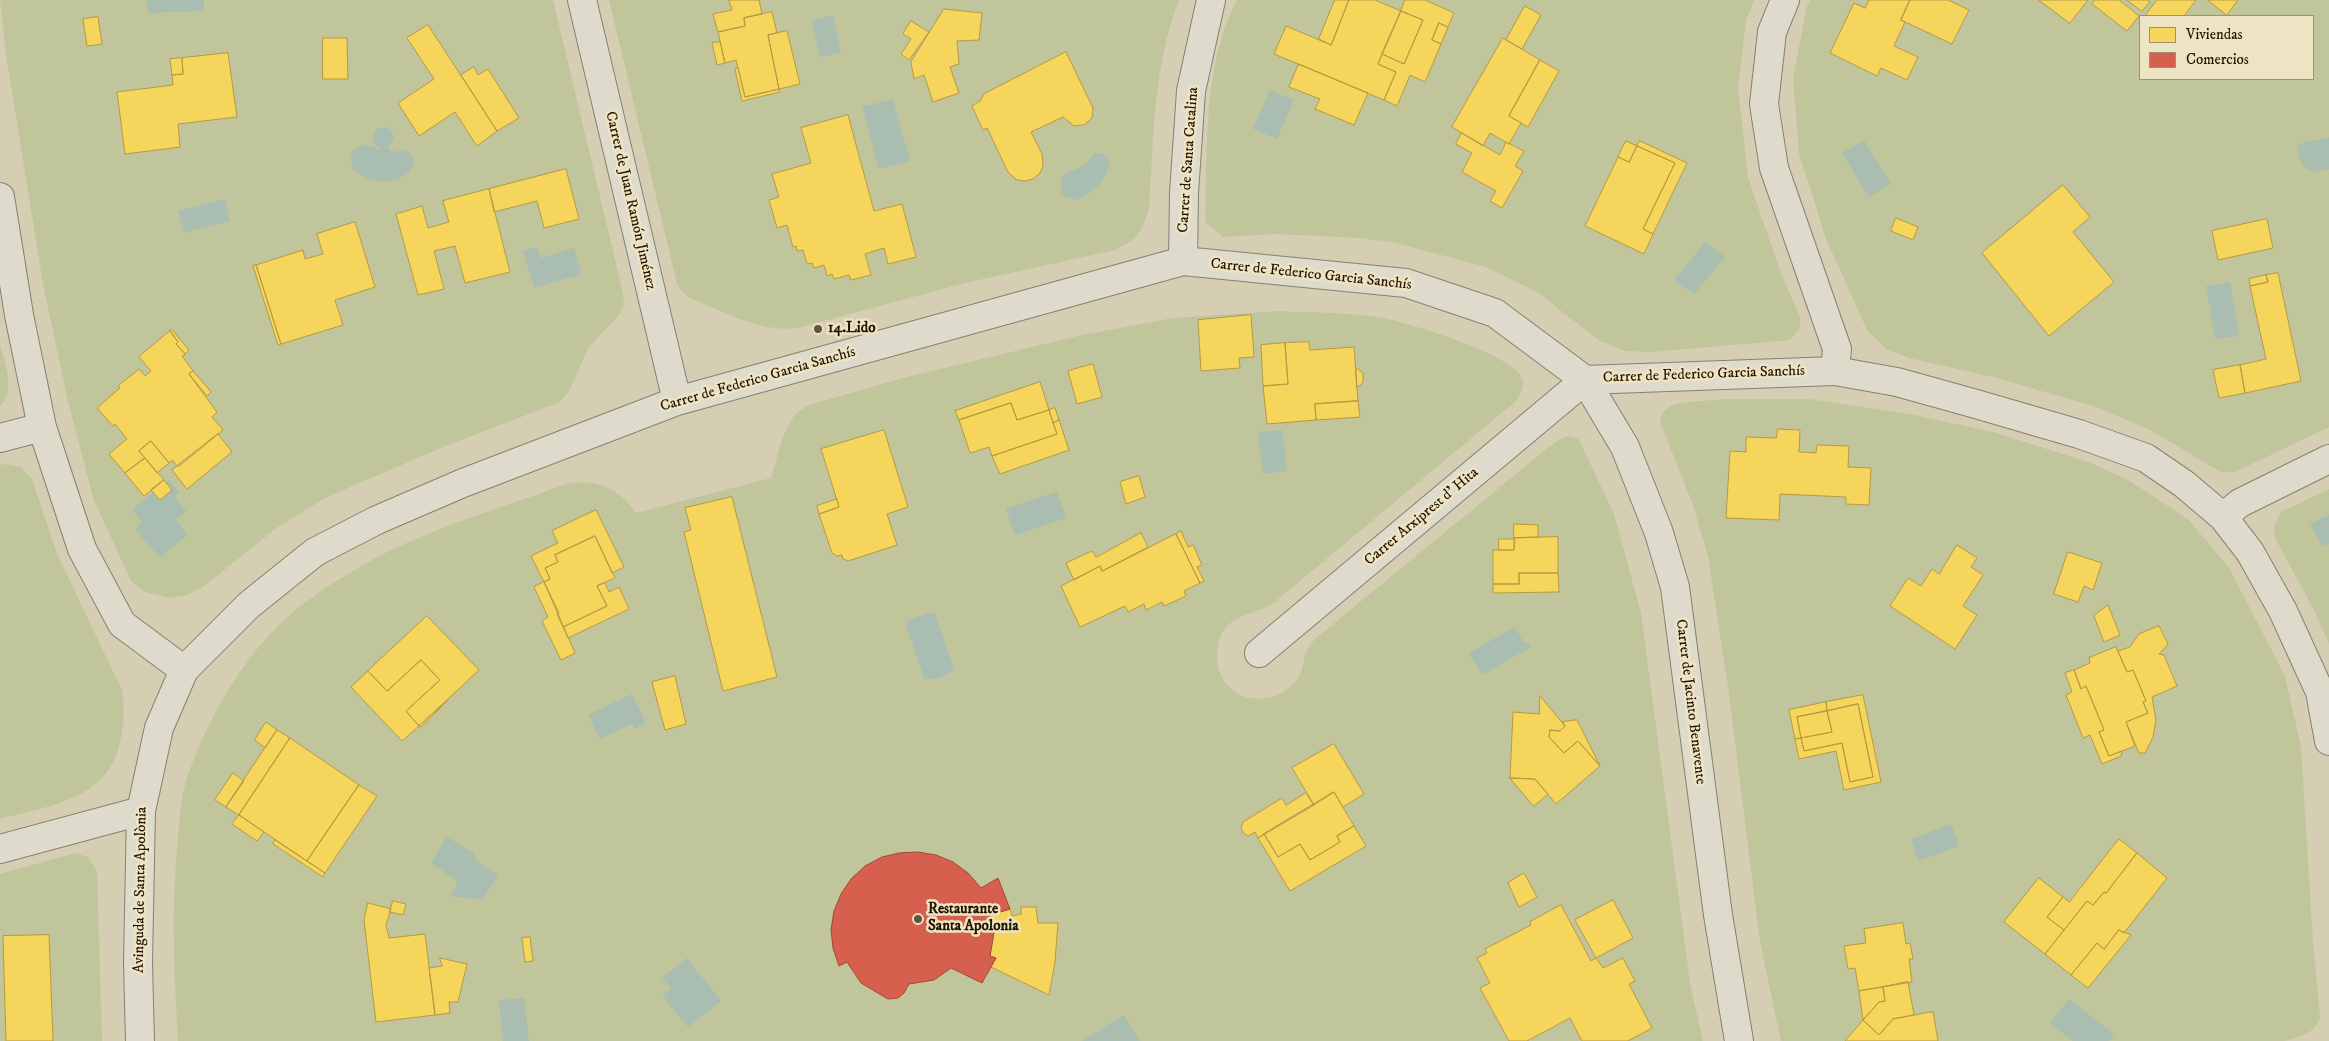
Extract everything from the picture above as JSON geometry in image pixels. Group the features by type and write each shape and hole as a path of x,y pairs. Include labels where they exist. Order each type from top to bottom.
{"street":[{"name":"Carrer de Juan Ramón Jiménez","path":"582,0 677,401"},
{"name":"Carrer de Santa Catalina","path":"1183,261 1184,193 1191,91 1211,0"},
{"path":"1785,0 1772,32 1764,104 1774,168 1837,349 1835,371"},
{"path":"0,197 19,315 42,427 82,549 122,624 184,670"},
{"name":"Carrer de Federico Garcia Sanchís","path":"184,670 249,605 316,552 377,520 463,483 677,401 1183,261 1406,283 1495,313 1585,380 1835,371 1897,382 1923,389 2079,434 2146,458 2184,484 2223,517 2250,552 2283,611 2320,692 2329,738"},
{"name":"Carrer Arxiprest d' Hita","path":"1259,654 1585,380"},
{"name":"Carrer de Jacinto Benavente","path":"1585,380 1625,447 1659,533 1675,586 1718,915 1739,1041"},
{"path":"0,438 42,427"},
{"path":"2223,517 2240,503 2329,460"},
{"name":"Avinguda de Santa Apolònia","path":"140,1041 138,963 140,811 159,728 184,670"},
{"path":"0,848 140,811"}],"green space":[{"path":"0,0 553,0 623,293 624,304 620,314 589,347 569,391 560,402 448,445 327,497 278,527 203,587 187,595 170,598 145,592 131,581 93,498 67,397 43,284 6,55"},
{"path":"609,0 1179,0 1170,25 1159,76 1149,207 1144,223 1134,238 1115,250 965,283 798,328 770,327 729,315 690,298 681,291 677,284"},
{"path":"1237,0 1754,0 1746,21 1738,88 1748,177 1780,271 1801,319 1799,330 1790,340 1652,352 1625,351 1600,341 1537,292 1486,267 1396,243 1360,238 1276,234 1223,237 1205,222 1207,137 1212,80 1226,26"},
{"path":"1810,0 2329,0 2329,427 2235,472 2221,472 2150,430 2096,407 1997,378 1909,358 1885,348 1867,330 1826,239 1799,153 1793,78 1807,6"},
{"path":"1280,311 1370,316 1415,326 1502,360 1516,370 1523,380 1523,386 1516,401 1270,606 1240,617 1229,624 1219,639 1217,653 1219,668 1224,681 1233,690 1244,696 1256,699 1269,698 1282,692 1297,679 1301,672 1306,652 1315,639 1550,446 1568,436 1579,440 1614,514 1641,613 1690,983 1703,1041 178,1041 174,964 174,888 181,803 190,770 220,703 247,662 278,626 331,584 365,564 412,541 464,520 566,484 587,483 606,487 622,497 636,513 771,478 783,436 795,414 809,405 903,378 1082,335 1173,318"},
{"path":"0,344 9,385 5,400 0,406"},
{"path":"1723,399 1810,399 1909,414 1993,432 2091,463 2128,480 2188,519 2229,568 2285,676 2301,747 2313,942 2320,1017 2318,1023 2311,1031 2285,1041 1781,1041 1760,942 1729,694 1708,556 1693,505 1660,422 1662,413 1672,405"},
{"path":"6,464 21,467 32,479 57,554 122,690 124,710 120,743 113,762 103,777 89,789 74,798 38,810 0,819 0,465"},
{"path":"2329,489 2329,644 2314,610 2275,538 2274,525 2281,512"},
{"path":"75,853 88,857 97,871 102,1041 0,1041 0,874"}],"shaded area":[{"path":"147,0 204,0 204,11 148,13"},
{"path":"833,15 841,53 820,57 812,20"},
{"path":"1270,90 1294,100 1277,139 1253,129"},
{"path":"893,99 910,161 879,169 862,107"},
{"path":"385,127 391,130 394,136 392,143 386,148 389,148 393,153 401,150 408,153 413,156 413,163 407,174 395,180 381,181 363,176 353,169 350,157 354,149 364,144 381,150 374,143 373,134 377,129"},
{"path":"2329,137 2329,169 2315,172 2302,166 2298,144"},
{"path":"1864,140 1891,184 1869,197 1842,153"},
{"path":"1095,153 1104,154 1109,159 1109,166 1104,178 1094,189 1077,200 1065,197 1061,192 1061,179 1065,173 1084,166"},
{"path":"225,199 230,221 184,233 178,211"},
{"path":"1705,242 1725,257 1694,294 1674,280"},
{"path":"537,247 541,258 574,248 582,274 534,288 523,251"},
{"path":"2230,282 2239,336 2215,339 2206,286"},
{"path":"1282,430 1287,471 1263,474 1258,432"},
{"path":"169,480 179,492 175,496 186,511 176,520 187,535 160,558 135,529 142,522 132,510 153,492 160,500 172,491 165,482"},
{"path":"1057,492 1066,518 1015,535 1006,509"},
{"path":"2329,515 2329,544 2322,547 2310,524"},
{"path":"931,612 936,615 954,669 945,676 932,679 924,678 906,625 908,620"},
{"path":"1515,627 1524,643 1527,642 1531,647 1482,675 1469,653"},
{"path":"632,694 646,723 635,729 632,724 600,739 588,715"},
{"path":"1951,824 1959,846 1918,861 1911,839"},
{"path":"447,837 474,853 476,860 498,876 482,900 451,896 453,889 456,889 457,881 431,863"},
{"path":"687,958 721,1001 688,1027 662,996 671,989 662,978"},
{"path":"524,998 529,1041 503,1041 499,1000"},
{"path":"2069,999 2114,1034 2109,1041 2073,1041 2050,1023"},
{"path":"1124,1015 1140,1041 1082,1041"}],"building: Viviendas":[{"path":"729,0 759,0 762,14 744,18 745,26 718,32 713,14 732,10"},
{"path":"1335,0 1349,0 1331,45 1319,39"},
{"path":"1349,0 1375,0 1401,11 1378,64 1396,72 1384,100 1274,54 1286,26 1331,45"},
{"path":"1405,0 1425,0 1454,13 1448,27 1439,23 1432,40 1441,44 1425,82 1410,75 1397,106 1384,100 1396,72 1378,64 1382,54 1404,64 1423,20 1401,11"},
{"path":"1869,0 1910,0 1901,20 1905,22 1894,46 1918,57 1907,80 1881,68 1877,76 1830,53 1854,3 1865,8"},
{"path":"1910,0 1948,0 1969,10 1952,44 1901,20"},
{"path":"2039,0 2088,0 2070,23"},
{"path":"2095,0 2119,0 2139,16 2127,31 2092,4"},
{"path":"2127,0 2148,0 2150,2 2142,11"},
{"path":"2157,0 2196,0 2185,15 2146,15"},
{"path":"2208,0 2238,0 2227,15"},
{"path":"1525,6 1541,15 1522,49 1506,40"},
{"path":"944,9 982,13 979,40 957,41 959,64 950,67 959,93 933,102 924,75 914,79 911,62"},
{"path":"1401,11 1423,20 1404,64 1382,54"},
{"path":"772,12 777,33 768,35 779,89 745,97 736,60 725,63 718,32 745,26 744,18"},
{"path":"98,17 102,44 87,46 83,19"},
{"path":"911,21 929,32 909,60 901,54 911,39 903,34"},
{"path":"1439,23 1448,27 1441,44 1432,40"},
{"path":"428,25 497,131 477,146 455,112 419,136 398,103 434,79 407,38"},
{"path":"787,31 800,84 779,89 768,35"},
{"path":"323,38 347,38 348,79 323,79"},
{"path":"1503,38 1540,60 1509,116 1521,123 1509,144 1490,133 1483,146 1452,127"},
{"path":"720,42 725,63 717,65 712,43"},
{"path":"1066,52 1093,108 1092,118 1084,125 1074,126 1063,117 1031,132 1042,154 1043,166 1040,173 1033,179 1017,180 1008,172 987,128 983,130 972,106 980,101 984,94"},
{"path":"228,53 237,117 178,124 180,147 125,154 117,92 173,85 172,75 183,74 182,58"},
{"path":"182,58 183,74 172,75 170,59"},
{"path":"1540,60 1559,71 1528,127 1509,116"},
{"path":"1299,64 1368,93 1354,125 1315,109 1320,99 1289,87"},
{"path":"474,67 478,75 488,69 519,118 497,131 461,75"},
{"path":"738,68 745,97 779,89 780,92 742,101 735,69"},
{"path":"848,115 874,211 902,204 916,257 888,264 884,248 865,254 871,275 851,280 849,275 834,279 832,274 827,276 824,265 814,268 812,263 807,264 803,250 797,251 796,246 793,247 787,225 777,228 769,200 779,197 772,174 811,163 801,128"},
{"path":"1462,133 1500,155 1506,142 1524,151 1515,166 1523,171 1502,208 1490,201 1496,191 1462,172 1472,153 1456,144"},
{"path":"1626,141 1637,146 1629,162 1618,157"},
{"path":"1640,141 1687,163 1653,234 1643,229 1675,163 1637,146"},
{"path":"1637,146 1675,163 1643,229 1653,234 1644,254 1585,226 1618,157 1629,162"},
{"path":"566,169 579,219 544,228 537,201 494,212 489,189"},
{"path":"2063,185 2090,217 2073,232 2114,282 2049,336 1982,253"},
{"path":"489,189 510,272 465,283 455,246 434,251 444,289 418,295 396,214 422,206 428,228 449,222 443,201"},
{"path":"1896,218 1918,227 1913,240 1891,231"},
{"path":"2267,219 2273,248 2218,260 2212,231"},
{"path":"355,222 375,287 335,300 343,325 281,344 256,265 303,250 305,259 323,254 317,234"},
{"path":"256,265 281,344 278,345 253,266"},
{"path":"2278,273 2301,381 2245,393 2240,365 2266,359 2250,286 2268,282 2266,275"},
{"path":"2266,275 2268,282 2250,286 2249,279"},
{"path":"1251,315 1254,357 1239,358 1240,368 1201,371 1198,320"},
{"path":"172,330 189,350 185,354 176,344 178,342 170,331"},
{"path":"170,331 178,342 176,344 185,354 182,356 193,371 189,374 217,412 212,417 223,430 178,467 172,460 169,463 151,441 139,451 145,458 125,473 109,454 127,439 115,424 113,426 97,408 120,388 118,386 139,369 145,376 151,371 139,357"},
{"path":"1309,342 1310,350 1354,347 1358,401 1315,404 1316,420 1267,424 1263,386 1288,384 1285,343"},
{"path":"1285,343 1288,384 1263,386 1261,345"},
{"path":"1093,364 1102,397 1077,404 1068,371"},
{"path":"2240,365 2245,393 2219,398 2213,370"},
{"path":"1356,369 1363,373 1363,382 1357,387"},
{"path":"193,371 211,392 207,396 189,374"},
{"path":"1040,382 1049,410 1017,420 1011,403 959,420 955,411"},
{"path":"1358,401 1360,417 1316,420 1315,404"},
{"path":"1011,403 1017,420 1049,410 1057,434 992,456 989,447 970,453 959,420"},
{"path":"1055,408 1059,420 1053,423 1049,410"},
{"path":"1059,420 1069,450 1000,474 992,456 1057,434 1053,423"},
{"path":"1778,429 1800,430 1799,452 1816,453 1817,445 1849,446 1848,467 1871,468 1869,505 1846,504 1846,497 1780,494 1779,520 1726,518 1730,451 1746,452 1746,437 1776,438"},
{"path":"884,430 908,507 887,514 897,545 848,561 843,559 842,555 837,556 832,553 819,514 839,507 821,449"},
{"path":"218,434 232,452 187,489 172,470"},
{"path":"151,441 169,463 157,473 139,451"},
{"path":"145,458 164,480 144,496 125,473"},
{"path":"1139,476 1145,497 1126,504 1120,482"},
{"path":"164,480 172,490 160,500 151,490"},
{"path":"732,497 777,677 723,691 684,532 691,530 685,508"},
{"path":"837,499 839,507 819,514 817,506"},
{"path":"596,510 624,567 612,573 595,536 555,555 558,562 545,568 550,579 544,582 531,556 558,543 552,531"},
{"path":"1514,524 1538,525 1538,537 1514,538"},
{"path":"1181,531 1188,547 1193,545 1202,565 1197,567 1204,581 1200,583 1176,534"},
{"path":"1141,533 1148,547 1102,571 1100,566 1074,580 1066,563 1092,551 1096,557"},
{"path":"1176,534 1200,583 1184,591 1186,596 1164,606 1162,602 1146,610 1144,604 1128,612 1125,606 1080,627 1061,586 1100,566 1102,571"},
{"path":"595,536 615,578 597,586 607,606 563,627 557,614 559,613 544,582 550,579 545,568 558,562 555,555"},
{"path":"1558,537 1558,573 1519,573 1519,584 1493,584 1493,550 1514,550 1514,538"},
{"path":"1499,539 1515,539 1514,550 1499,550"},
{"path":"1957,545 1977,558 1971,567 1983,575 1963,606 1977,615 1955,649 1890,606 1908,578 1921,586 1932,569 1939,574"},
{"path":"2068,552 2102,563 2093,590 2084,586 2078,602 2054,594"},
{"path":"1519,573 1558,573 1559,592 1493,593 1493,584 1519,584"},
{"path":"544,582 575,653 561,660 542,621 548,617 534,587"},
{"path":"605,583 609,592 619,587 629,609 568,638 563,627 607,606 597,586"},
{"path":"2108,605 2120,635 2104,642 2094,616"},
{"path":"427,616 479,670 419,726 406,711 440,680 421,660 387,691 368,671"},
{"path":"2159,626 2168,644 2159,654 2164,655 2177,686 2152,697 2156,720 2153,737 2145,753 2139,753 2126,722 2148,713 2143,702 2146,701 2133,670 2127,672 2118,651 2130,647 2139,634"},
{"path":"2116,647 2127,672 2133,670 2146,701 2143,702 2148,713 2126,722 2135,746 2109,756 2099,732 2104,730 2086,686 2081,689 2074,670 2090,663 2089,658"},
{"path":"421,660 440,680 406,711 419,726 402,741 351,687 368,671 387,691"},
{"path":"2074,670 2081,689 2086,686 2104,730 2099,732 2109,756 2122,751 2121,756 2102,764 2090,735 2083,738 2066,695 2072,692 2065,673"},
{"path":"675,676 686,724 665,730 652,682"},
{"path":"1863,695 1881,782 1844,790 1836,751 1799,759 1795,739 1801,738 1804,751 1842,743 1850,782 1873,777 1858,704 1827,711 1826,702"},
{"path":"1540,696 1565,726 1560,731 1550,730 1549,737 1564,753 1578,741 1600,766 1556,804 1535,779 1510,778 1513,712 1539,714"},
{"path":"447,701 421,727 419,726"},
{"path":"1826,702 1827,711 1797,717 1801,738 1795,739 1789,710"},
{"path":"1858,704 1873,777 1850,782 1842,743 1804,751 1801,738 1832,732 1827,711"},
{"path":"1827,711 1832,732 1801,738 1797,717"},
{"path":"1577,720 1600,766 1578,741 1564,753 1549,737 1550,730 1560,731 1565,726 1563,722"},
{"path":"266,722 277,730 265,748 255,740"},
{"path":"277,730 290,738 239,815 226,807"},
{"path":"290,738 359,785 307,861 239,815"},
{"path":"1334,744 1364,794 1343,807 1334,792 1314,805 1292,768"},
{"path":"233,773 244,781 226,807 215,800"},
{"path":"1510,778 1535,779 1548,794 1534,806"},
{"path":"359,785 377,796 325,873 307,861"},
{"path":"1334,792 1354,826 1337,836 1340,842 1310,860 1300,844 1278,857 1264,834"},
{"path":"1306,793 1314,805 1258,838 1255,832 1248,836 1244,834 1241,828 1243,822 1282,798 1286,805"},
{"path":"239,815 264,832 257,841 232,824"},
{"path":"1354,826 1366,846 1290,891 1258,838 1264,834 1278,857 1300,844 1310,860 1340,842 1337,836"},
{"path":"2119,839 2137,853 2106,893 2104,892 2093,905 2087,901 2064,930 2047,917 2063,897 2069,902"},
{"path":"275,840 325,873 323,877 273,844"},
{"path":"2137,853 2167,878 2124,933 2119,930 2104,949 2097,943 2071,975 2045,954 2087,901 2093,905 2104,892 2106,893"},
{"path":"1524,873 1537,897 1519,907 1508,883"},
{"path":"2039,878 2063,897 2047,917 2064,930 2045,954 2004,922"},
{"path":"1613,900 1633,938 1596,958 1575,920"},
{"path":"393,901 406,904 403,915 390,912"},
{"path":"368,903 391,909 386,925 389,938 425,934 435,1015 376,1022 364,920"},
{"path":"1561,905 1591,961 1596,958 1603,968 1623,958 1635,981 1629,984 1652,1028 1628,1041 1582,1041 1570,1018 1527,1041 1509,1041 1480,988 1490,983 1477,958 1487,953 1485,949 1531,925 1530,922"},
{"path":"1021,907 1036,907 1038,923 1058,923 1055,962 1049,995 991,967 996,958 990,956 994,932 990,915 1010,909 1012,916 1021,914"},
{"path":"1903,923 1906,944 1910,943 1913,959 1909,959 1912,982 1859,991 1855,968 1848,969 1844,946 1866,943 1864,929"},
{"path":"2119,930 2131,935 2088,988 2071,975 2097,943 2104,949"},
{"path":"49,935 53,1041 6,1041 3,936"},
{"path":"530,937 533,961 525,962 522,938"},
{"path":"440,958 467,964 458,1002 449,1002 450,1013 435,1015 429,968 442,966"},
{"path":"1908,982 1914,1015 1893,1019 1879,1035 1863,1020 1879,1002 1885,1001 1883,987"},
{"path":"1883,987 1885,1001 1879,1002 1863,1020 1859,991"},
{"path":"1933,1012 1938,1041 1845,1041 1863,1020 1879,1035 1893,1019"}],"building: Comercios":[{"path":"918,852 936,855 953,862 968,873 981,888 998,878 1010,909 990,915 994,932 990,956 996,958 982,983 951,968 934,980 909,984 904,993 898,998 888,999 861,983 847,962 839,966 833,948 831,930 834,911 841,894 851,879 865,866 882,857 899,853"}],"place":[{"name":"14.Lido","path":"818,329"},
{"name":"Restaurante Santa Apolonia","path":"918,919"}]}
